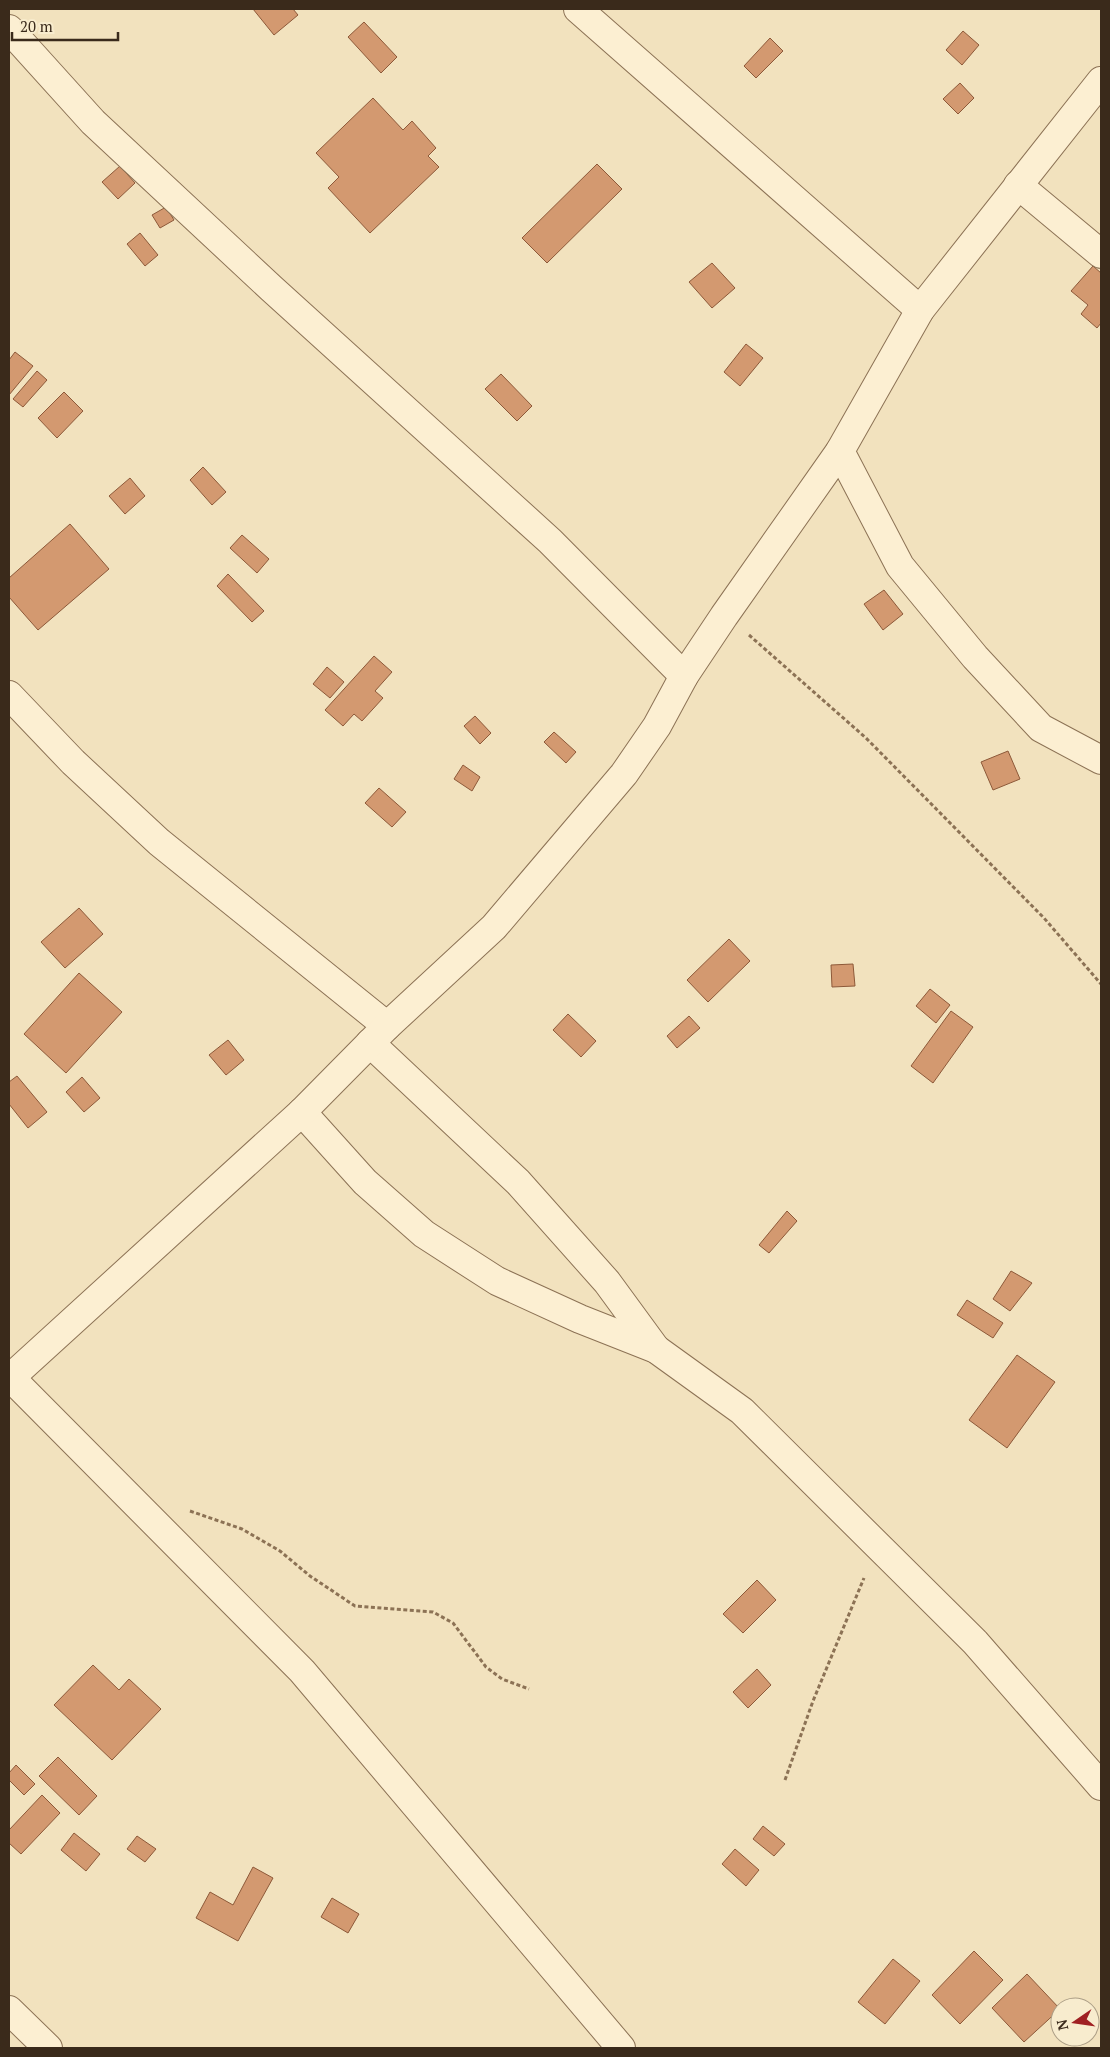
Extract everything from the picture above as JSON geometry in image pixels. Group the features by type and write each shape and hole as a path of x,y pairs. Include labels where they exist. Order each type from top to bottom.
{"street":[{"path":"578,9 920,310"},
{"path":"9,29 93,122 271,288 550,541 684,676"},
{"path":"620,2048 302,1671 10,1377 302,1112 378,1035 494,927 624,774 657,726 684,676 724,616 840,450 920,310 1101,81"},
{"path":"1018,185 1101,254"},
{"path":"840,450 900,566 975,656 1040,728 1101,760"},
{"path":"9,695 73,762 159,842 378,1035 518,1182 607,1282 656,1349"},
{"path":"302,1112 365,1182 424,1234 497,1281 580,1319 656,1349 742,1411 975,1642 1101,1786"},
{"path":"9,2010 48,2048"}],"path":[{"path":"724,616 765,648 866,738 1044,918 1101,984"},
{"path":"187,1510 250,1534 280,1551 310,1576 355,1606 406,1608 433,1612 453,1623 486,1667 502,1680 529,1689"},
{"path":"786,1780 813,1701 878,1545"}],"building":[{"path":"253,9 293,9 298,15 274,35"},
{"path":"364,22 397,57 381,73 348,37"},
{"path":"963,31 979,45 962,65 946,50"},
{"path":"770,38 783,51 756,78 744,66"},
{"path":"960,83 974,98 958,114 943,99"},
{"path":"373,98 403,130 412,121 436,148 428,156 439,167 370,233 328,188 339,177 316,153"},
{"path":"597,164 622,189 547,263 522,238"},
{"path":"120,166 135,183 118,199 102,182"},
{"path":"166,207 174,220 160,228 152,215"},
{"path":"140,233 158,255 145,266 127,244"},
{"path":"712,263 735,288 712,308 689,282"},
{"path":"1093,266 1101,273 1101,323 1097,328 1081,314 1088,305 1071,291"},
{"path":"746,344 763,358 740,386 724,372"},
{"path":"15,352 33,366 9,395 9,360"},
{"path":"37,371 47,380 23,407 13,399"},
{"path":"501,374 532,406 517,421 485,389"},
{"path":"64,392 83,411 57,438 38,418"},
{"path":"203,467 226,492 212,505 190,480"},
{"path":"130,478 145,496 125,514 109,496"},
{"path":"70,524 109,569 38,630 9,597 9,578"},
{"path":"242,535 269,559 257,573 230,548"},
{"path":"228,574 264,611 252,622 217,586"},
{"path":"884,590 903,614 883,630 864,604"},
{"path":"374,656 392,672 375,691 383,698 362,721 354,714 343,726 325,710"},
{"path":"327,667 344,682 330,698 313,684"},
{"path":"475,716 491,733 480,744 464,726"},
{"path":"554,732 576,752 566,763 544,742"},
{"path":"1008,751 1020,779 993,790 981,762"},
{"path":"463,765 480,777 472,791 454,779"},
{"path":"379,788 406,812 392,827 365,803"},
{"path":"79,908 103,934 65,968 41,942"},
{"path":"729,939 750,961 708,1002 687,980"},
{"path":"853,964 855,986 832,987 831,965"},
{"path":"79,973 122,1012 66,1073 24,1034"},
{"path":"930,989 950,1005 936,1023 916,1006"},
{"path":"951,1011 973,1027 933,1083 911,1066"},
{"path":"568,1014 596,1041 581,1057 553,1030"},
{"path":"689,1016 700,1028 677,1048 667,1036"},
{"path":"228,1040 244,1060 226,1075 209,1055"},
{"path":"17,1076 47,1112 28,1128 9,1104 9,1082"},
{"path":"82,1077 100,1098 84,1112 66,1092"},
{"path":"787,1211 797,1221 769,1253 759,1245"},
{"path":"1011,1271 1032,1283 1010,1311 993,1299"},
{"path":"967,1300 1003,1323 993,1338 957,1315"},
{"path":"1017,1355 1055,1382 1007,1448 969,1420"},
{"path":"757,1580 776,1600 743,1633 723,1614"},
{"path":"93,1665 119,1690 129,1679 161,1709 112,1760 54,1705"},
{"path":"757,1669 771,1685 748,1708 733,1692"},
{"path":"58,1757 97,1796 79,1815 39,1776"},
{"path":"16,1765 35,1784 24,1795 9,1780 9,1773"},
{"path":"42,1795 60,1813 21,1854 9,1843 9,1830"},
{"path":"763,1826 785,1844 774,1856 753,1839"},
{"path":"74,1833 100,1854 86,1871 61,1850"},
{"path":"137,1836 156,1849 145,1862 127,1849"},
{"path":"735,1849 759,1870 746,1886 722,1864"},
{"path":"253,1867 273,1878 238,1941 196,1918 210,1892 233,1905"},
{"path":"332,1898 359,1914 348,1933 321,1917"},
{"path":"974,1951 1003,1980 960,2024 932,1995"},
{"path":"893,1959 920,1981 885,2024 858,2002"},
{"path":"1027,1974 1050,1998 1050,2018 1024,2042 992,2008"}]}
